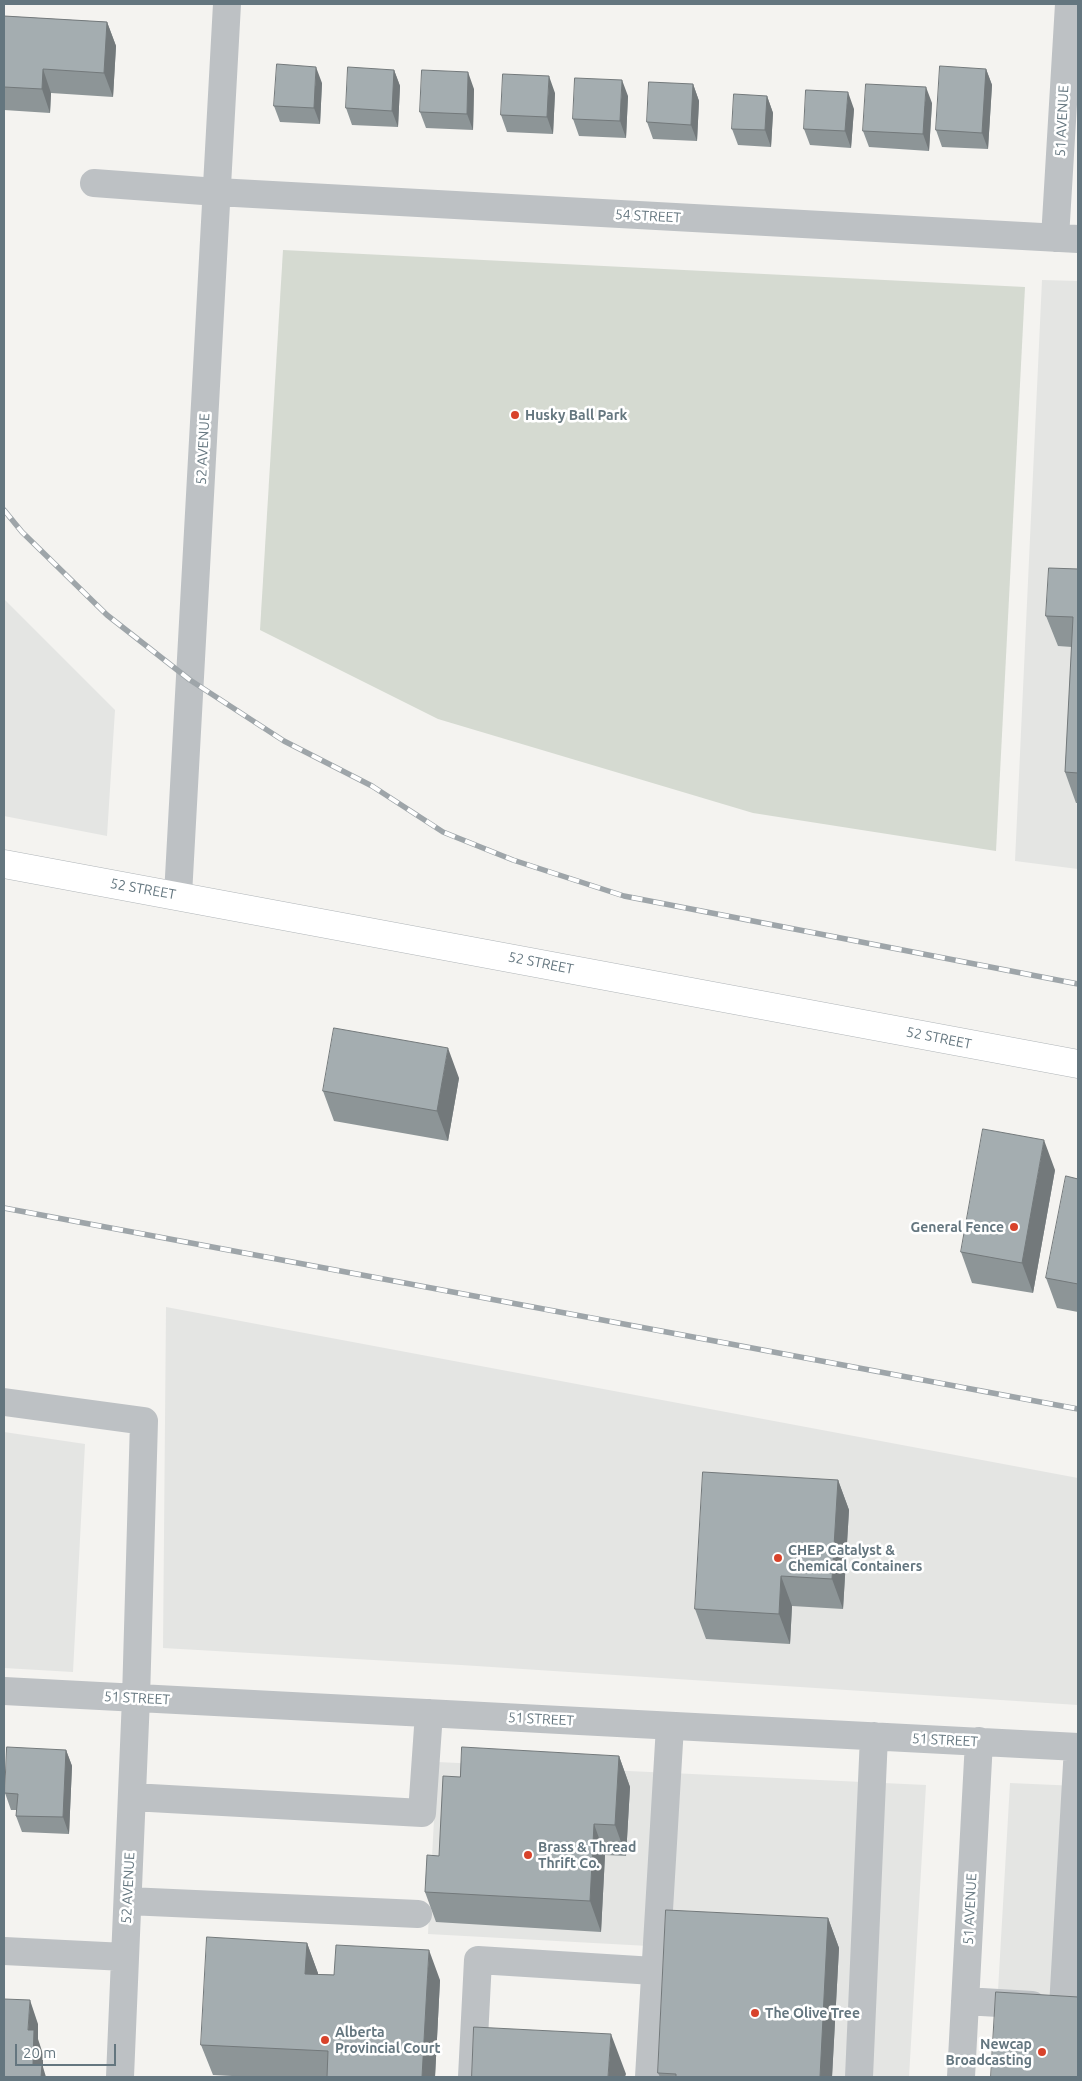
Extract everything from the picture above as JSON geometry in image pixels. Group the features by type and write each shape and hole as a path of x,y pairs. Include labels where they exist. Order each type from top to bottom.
{"main road":[{"name":"52 STREET","path":"4,864 1078,1064"}],"street":[{"name":"52 AVENUE","path":"178,895 227,4"},
{"name":"51 AVENUE","path":"1067,238 1069,4"},
{"name":"54 STREET","path":"94,183 217,192 1067,238"},
{"name":"52 AVENUE","path":"4,1402 144,1421 136,1698 120,2077"},
{"name":"51 STREET","path":"4,1691 1078,1746"},
{"path":"132,1797 422,1813 429,1713"},
{"path":"649,2077 670,1726"},
{"path":"859,2077 874,1736"},
{"name":"51 AVENUE","path":"961,2077 979,1741"},
{"path":"965,2002 1071,2008 1078,1746"},
{"path":"128,1901 418,1914"},
{"path":"4,1951 125,1958"},
{"path":"472,2077 478,1960 654,1970"}],"shaded area":[{"name":"Husky Ball Park","path":"283,250 1025,287 996,851 753,813 438,719 260,630"},
{"path":"1042,280 1078,281 1078,869 1015,861"},
{"path":"4,599 115,710 107,836 4,816"},
{"path":"166,1307 1078,1478 1078,1705 461,1665 163,1648"},
{"path":"4,1432 85,1444 73,1672 4,1668"},
{"path":"437,1762 926,1785 909,2077 659,2077 667,1947 428,1934"},
{"path":"1010,1783 1078,1786 1078,2077 993,2077"}],"building":[{"path":"4,16 107,22 104,73 43,69 42,89 4,87"},
{"path":"277,64 316,67 314,108 274,106"},
{"path":"940,66 986,69 982,133 936,130"},
{"path":"348,67 394,70 392,111 346,108"},
{"path":"422,70 468,72 467,114 420,112"},
{"path":"503,74 549,76 547,117 501,115"},
{"path":"575,78 622,80 620,121 573,119"},
{"path":"649,82 693,84 691,125 647,122"},
{"path":"866,84 926,87 923,134 863,131"},
{"path":"806,90 848,92 845,131 804,129"},
{"path":"734,94 767,96 765,130 732,129"},
{"path":"1049,568 1078,569 1078,773 1065,772 1073,617 1046,616"},
{"path":"334,1028 448,1048 437,1111 323,1091"},
{"path":"983,1129 1044,1140 1022,1263 961,1252"},
{"path":"1066,1176 1078,1179 1078,1284 1046,1278"},
{"name":"CHEP Catalyst & Chemical Containers","path":"703,1472 838,1480 832,1579 781,1576 779,1614 695,1609"},
{"path":"7,1747 66,1750 63,1817 16,1816 18,1794 5,1793"},
{"name":"Brass & Thread Thrift Co.","path":"462,1747 619,1756 615,1825 594,1824 590,1901 425,1892 427,1855 439,1856 443,1776 460,1777"},
{"name":"The Olive Tree","path":"666,1910 828,1918 820,2077 676,2077 676,2074 658,2073"},
{"name":"Alberta Provincial Court","path":"207,1937 307,1943 305,1974 334,1975 336,1945 429,1950 422,2077 327,2077 328,2051 201,2045"},
{"path":"996,1992 1078,1997 1078,2077 991,2077"},
{"path":"4,1999 30,2000 28,2030 34,2030 33,2064 42,2065 41,2077 4,2077"},
{"path":"474,2027 611,2034 608,2077 472,2077"}],"railway":[{"path":"4,510 22,532 107,615 190,680 284,741 372,786 443,832 513,860 624,896 1078,984"},
{"path":"4,1208 1078,1409"}],"place":[{"name":"Husky Ball Park","path":"515,415"},
{"name":"General Fence","path":"1014,1227"},
{"name":"CHEP Catalyst & Chemical Containers","path":"778,1558"},
{"name":"Brass & Thread Thrift Co.","path":"528,1855"},
{"name":"The Olive Tree","path":"755,2013"},
{"name":"Alberta Provincial Court","path":"325,2040"},
{"name":"Newcap Broadcasting","path":"1042,2052"}]}
